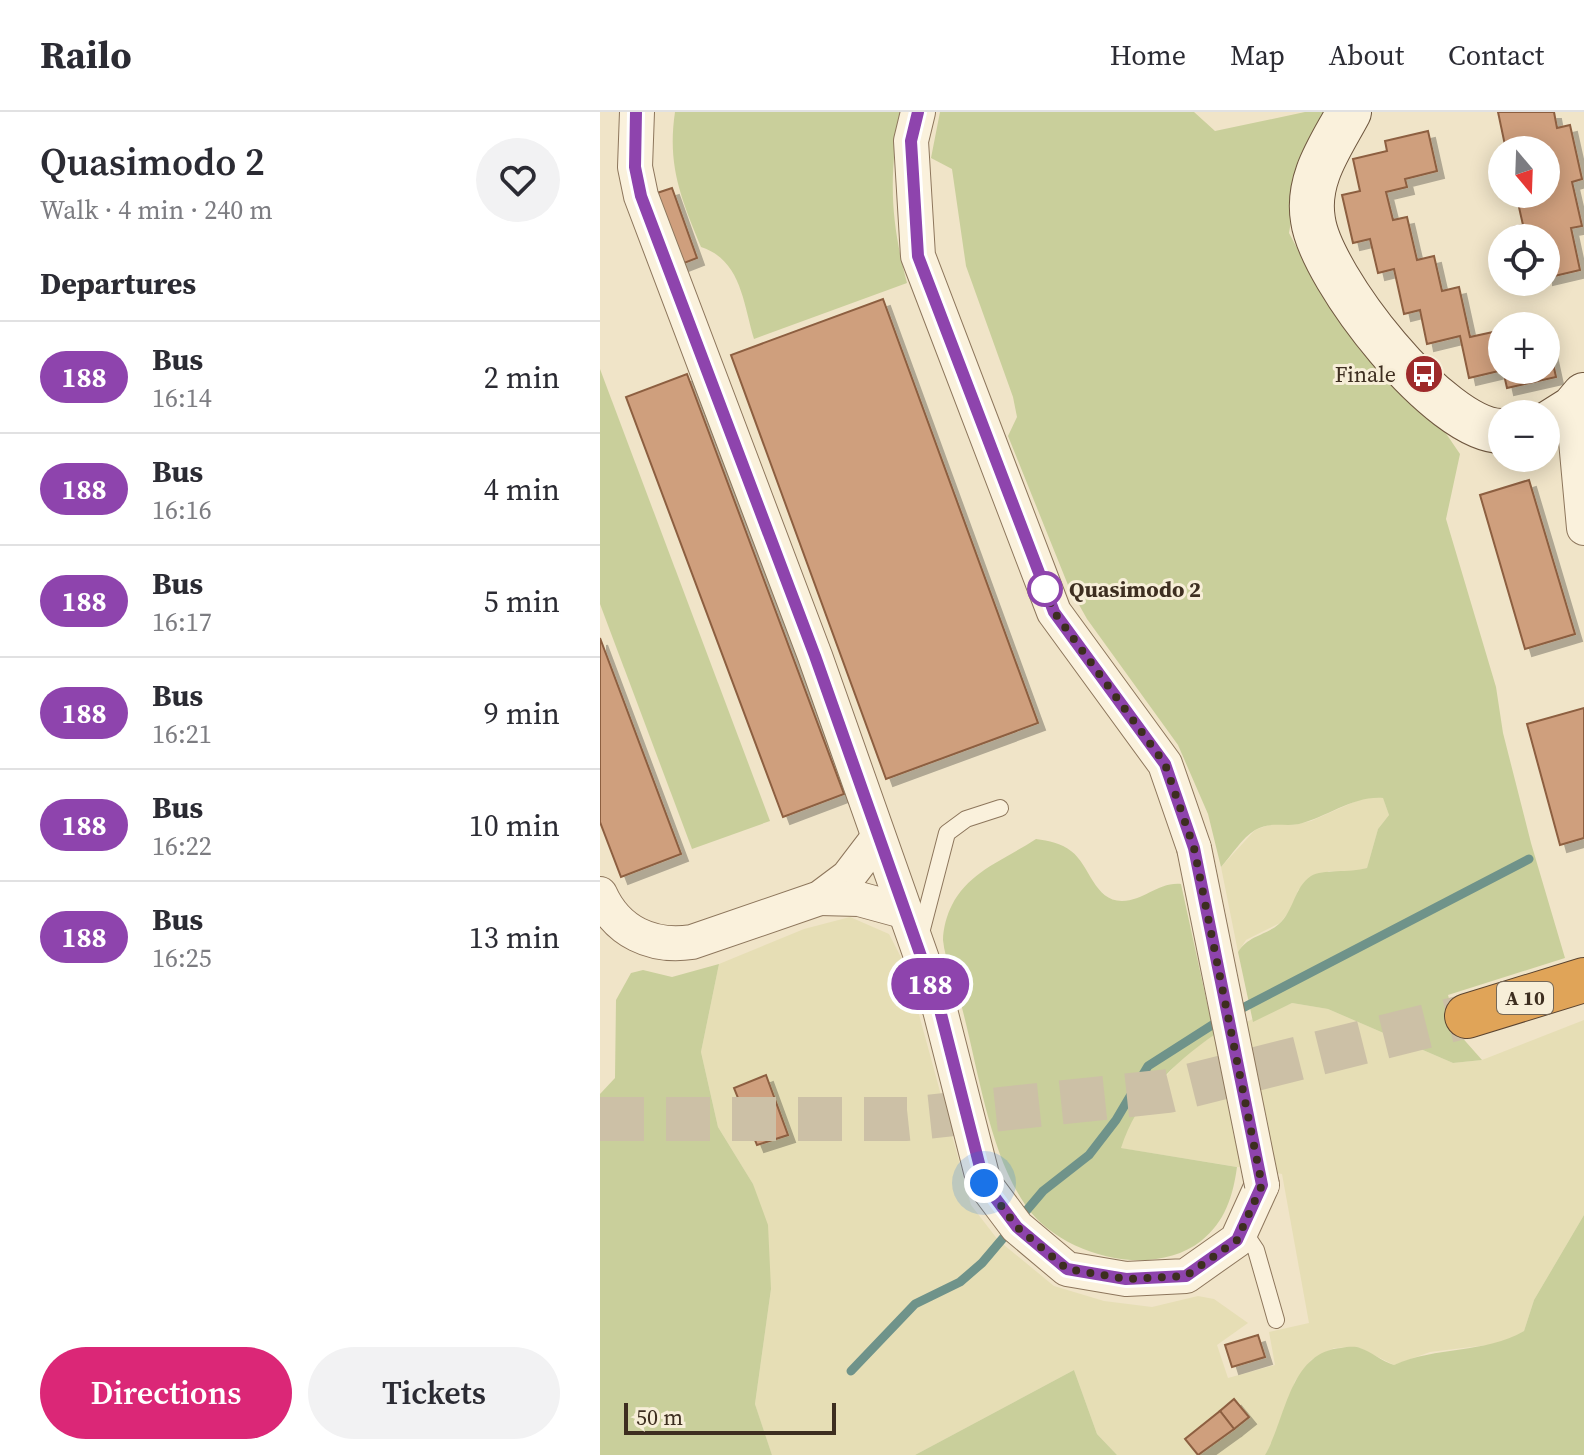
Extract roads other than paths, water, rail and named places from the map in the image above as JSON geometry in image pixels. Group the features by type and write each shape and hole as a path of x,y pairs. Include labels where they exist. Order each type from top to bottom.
{"highway":[{"name":"A 10","path":"1467,1016 1584,980"}],"street":[{"path":"637,112 635,167 641,196 815,656 877,839 940,1010 984,1183 1017,1227 1067,1269 1126,1279 1186,1276 1237,1240 1262,1185 1194,848 1165,764 1054,612 918,256 911,141 918,112"},
{"path":"1349,112 1314,177 1312,220 1329,269 1425,390 1461,419 1488,431"},
{"path":"1568,410 1584,528"},
{"path":"600,894 626,929 670,945 692,942 820,898 848,877 877,839"},
{"path":"820,898 859,899 903,911"}],"lane":[{"path":"920,957 922,923 947,833 966,819 1000,808"},
{"path":"1242,1229 1256,1250 1276,1320"}],"waterway":[{"path":"1233,1013 1529,859"},
{"path":"851,1371 915,1304 960,1282 982,1263 1043,1191 1089,1155 1116,1120 1148,1066 1220,1020"}],"tunnel":[{"path":"600,1119 907,1119 1168,1091 1467,1016"}],"place":[{"name":"Finale","path":"1424,374"},
{"name":"Quasimodo 2","path":"1045,589"}]}
